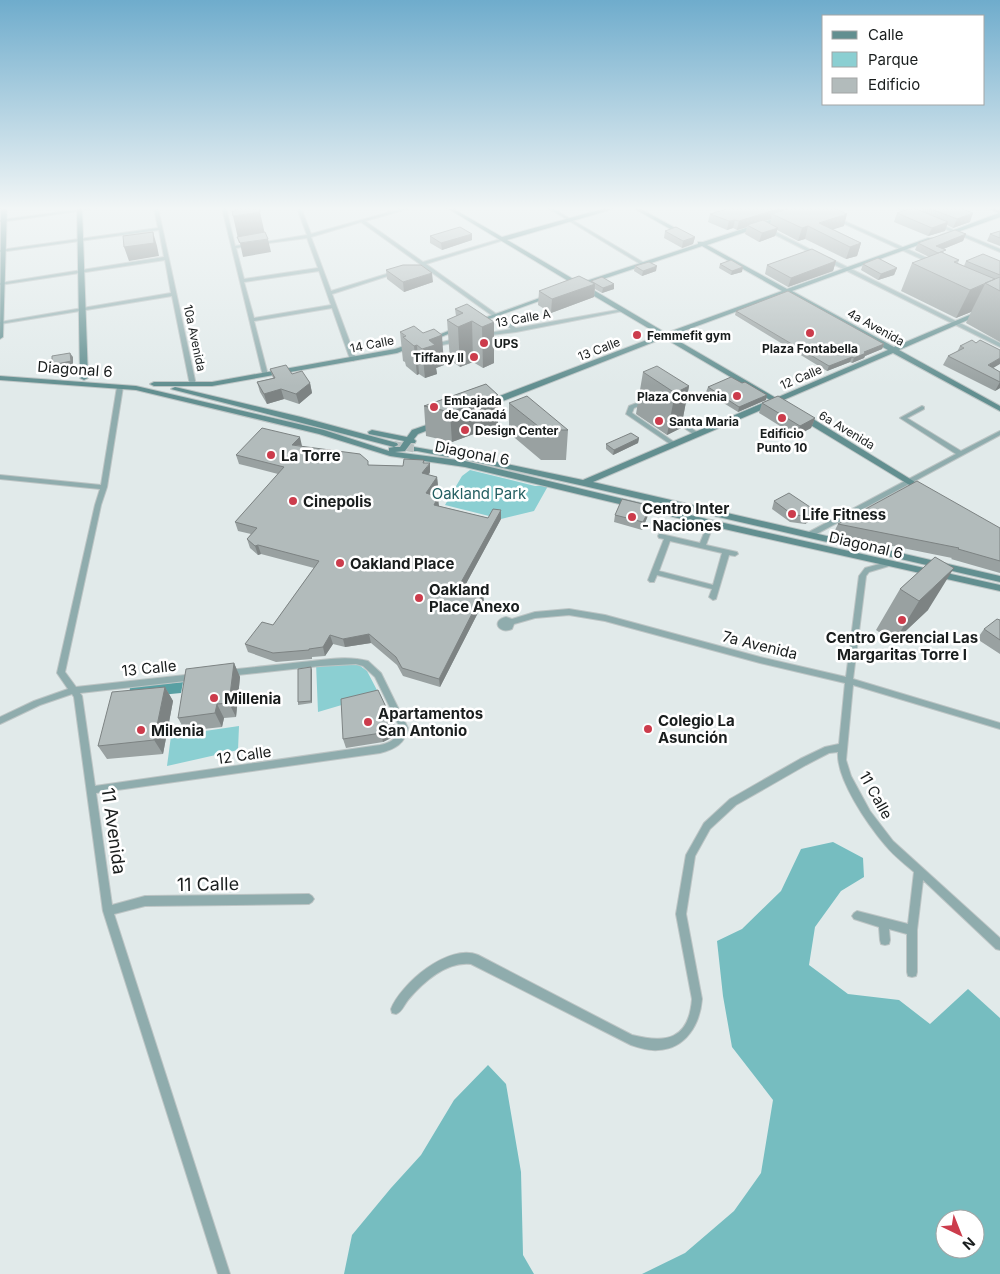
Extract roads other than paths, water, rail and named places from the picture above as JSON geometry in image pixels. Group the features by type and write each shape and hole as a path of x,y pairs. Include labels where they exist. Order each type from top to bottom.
{"street":[{"path":"0,337 2,267"},
{"path":"81,267 84,378"},
{"path":"1,284 109,267"},
{"name":"10a Avenida","path":"169,267 193,385"},
{"path":"239,267 265,375"},
{"path":"429,267 516,330"},
{"name":"6a Avenida","path":"550,267 934,496"},
{"path":"571,288 633,267"},
{"name":"4a Avenida","path":"745,267 1000,409"},
{"path":"842,267 1000,345"},
{"name":"13 Calle","path":"477,408 666,335 854,267"},
{"path":"242,281 321,269 354,359"},
{"path":"330,293 398,272"},
{"path":"0,323 174,294"},
{"name":"14 Calle","path":"154,384 193,385 265,375 422,346 452,331 553,294"},
{"name":"12 Calle","path":"584,483 1000,304"},
{"path":"252,320 334,306"},
{"name":"13 Calle A","path":"480,336 623,310"},
{"path":"452,331 449,336 450,338 464,339"},
{"path":"422,346 464,339"},
{"name":"Diagonal 6","path":"0,372 154,384 298,419 394,445"},
{"name":"Diagonal 6","path":"0,378 120,387 185,399 333,435 390,454 466,464 470,468 536,484 546,483 936,575"},
{"name":"11 Avenida","path":"120,387 104,487 98,505 61,673 78,696 108,911 224,1274"},
{"path":"653,405 646,401 641,402 631,407 629,414 675,445"},
{"path":"922,408 903,418 961,454"},
{"path":"668,415 698,435"},
{"name":"Diagonal 6","path":"298,419 309,418 407,440 418,446 1000,579"},
{"path":"333,435 340,435 396,450 405,447 407,440 415,432 442,421"},
{"path":"415,432 413,438 418,446"},
{"path":"809,535 1000,433"},
{"path":"611,472 605,479 605,482 632,504"},
{"path":"0,478 104,487"},
{"path":"702,546 711,523"},
{"path":"652,580 664,537 735,554"},
{"path":"713,597 726,552"},
{"name":"11 Calle","path":"887,564 867,570 863,576 849,681 842,760 859,801 890,844 1000,945"},
{"path":"655,572 716,588"},
{"path":"936,575 1000,588"},
{"path":"936,575 954,585 1000,595"},
{"name":"7a Avenida","path":"511,622 535,615 569,612 605,618 760,660 849,681 1000,726"},
{"name":"12 Calle","path":"92,790 380,749 398,742 403,735 404,728 378,675 365,663 356,661 320,662 222,674"},
{"name":"13 Calle","path":"0,721 51,698 74,690 203,676"},
{"path":"396,1009 406,993 443,965 463,957 474,959 631,1040 657,1045 674,1041 688,1030 697,1007 682,914 691,855 707,826 733,802 803,762 828,750 842,747"},
{"path":"912,972 912,930 919,872"},
{"name":"11 Calle","path":"108,911 146,901 309,899"},
{"path":"857,916 912,930"},
{"path":"884,923 885,940"}],"tunnel":[{"path":"394,445 417,449"}],"place":[{"name":"Plaza Fontabella","path":"810,333"},
{"name":"Femmefit gym","path":"637,335"},
{"name":"UPS","path":"484,343"},
{"name":"Tiffany II","path":"474,357"},
{"name":"Plaza Convenia","path":"737,396"},
{"name":"Embajada de Canadá","path":"434,407"},
{"name":"Edificio Punto 10","path":"782,418"},
{"name":"Santa Maria","path":"659,421"},
{"name":"Design Center","path":"465,430"},
{"name":"La Torre","path":"271,455"},
{"name":"Cinepolis","path":"293,501"},
{"name":"Life Fitness","path":"792,514"},
{"name":"Centro Inter - Naciones","path":"632,517"},
{"name":"Oakland Place","path":"340,563"},
{"name":"Oakland Place Anexo","path":"419,598"},
{"name":"Centro Gerencial Las Margaritas Torre I","path":"902,620"},
{"name":"Millenia","path":"214,698"},
{"name":"Apartamentos San Antonio","path":"368,722"},
{"name":"Colegio La Asunción","path":"648,729"},
{"name":"Milenia","path":"141,730"}],"park label":[{"name":"Oakland Park","path":"479,493"}]}
